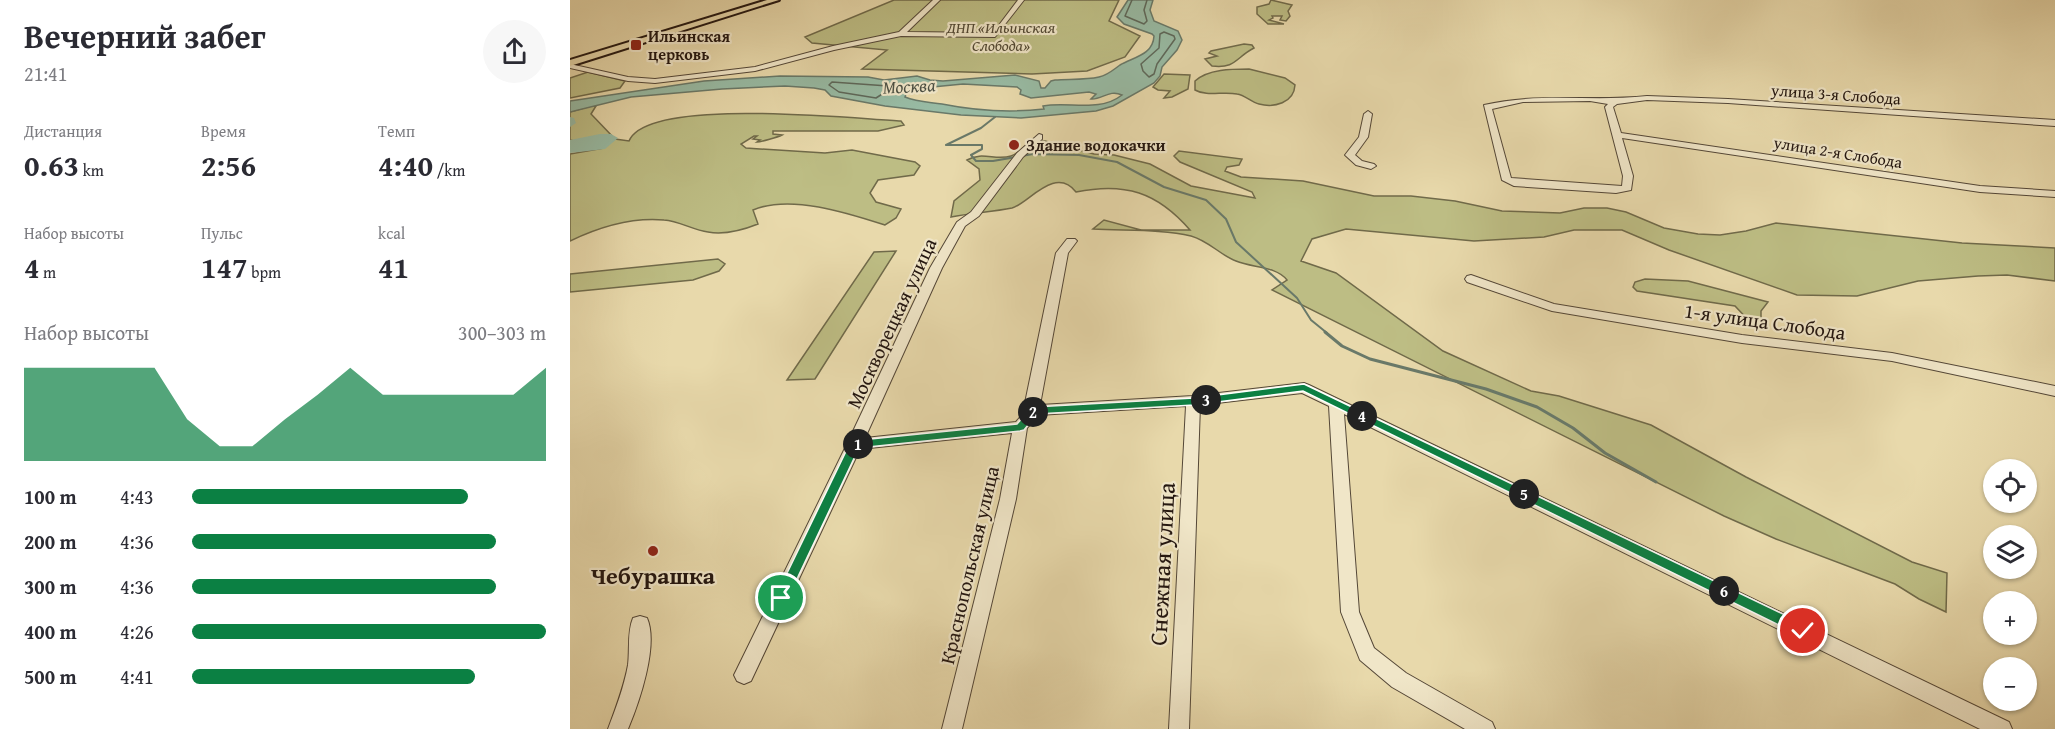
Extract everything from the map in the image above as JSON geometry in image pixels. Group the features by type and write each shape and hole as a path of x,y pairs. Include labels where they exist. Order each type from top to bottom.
{"main road":[{"path":"570,64 775,0"}],"street":[{"path":"901,34 938,0"},
{"path":"570,64 628,79 655,81 755,69 833,48 901,34 995,35 1021,0"},
{"name":"улица 3-я Слобода","path":"1617,135 1628,176 1627,188 1514,183 1507,180 1487,107 1523,100 1590,99 1614,102 1647,98 1728,101 2055,123"},
{"path":"1614,102 1609,107 1617,135"},
{"path":"1368,114 1363,137 1350,155 1359,163 1371,166"},
{"name":"улица 2-я Слобода","path":"1617,135 1980,189 2055,194"},
{"name":"Москворецкая улица","path":"744,675 855,444 936,268 961,224 975,214 1020,155 1039,137"},
{"path":"1034,410 1032,403 1062,253 1071,241"},
{"name":"1-я улица Слобода","path":"1472,279 1552,307 1742,339 1892,357 2055,391"},
{"path":"855,444 1020,427 1034,410 1194,401 1304,387 2002,729"},
{"name":"Снежная улица","path":"1179,729 1194,401"},
{"path":"1336,403 1350,612 1367,654 1399,681 1485,729"},
{"name":"Краснопольская улица","path":"952,729 1008,499 1020,427"},
{"path":"618,729 640,662 640,624"}],"green space":[{"name":"ДНП «Ильинская Слобода»","path":"894,0 1119,0 1109,21 1140,36 1125,57 1087,71 1032,74 862,69 887,50 812,43 805,37"},
{"path":"1271,0 1292,5 1288,11 1290,16 1286,21 1280,20 1282,16 1272,16 1273,18 1269,20 1284,24 1268,24 1257,14 1257,7 1269,4"},
{"path":"1244,44 1252,45 1254,48 1226,66 1212,66 1205,59 1217,56 1209,53 1211,51"},
{"path":"1249,69 1285,78 1295,85 1294,91 1282,103 1265,105 1237,94 1205,93 1195,90 1195,81 1207,74 1220,70"},
{"path":"588,72 625,81 620,88 570,98 570,78"},
{"path":"1164,74 1190,75 1188,89 1172,97 1164,98 1170,91 1153,87"},
{"path":"596,106 591,114 615,139 629,141 644,127 672,119 711,114 754,113 901,121 904,125 878,131 773,131 773,134 782,135 757,142 760,140 753,139 757,136 754,136 741,144 746,148 825,153 852,150 915,162 920,166 914,175 878,180 870,193 876,202 901,209 896,218 885,225 819,207 784,204 753,210 758,224 734,231 708,232 670,221 652,219 604,227 570,241 570,154 604,148 570,140 570,112"},
{"path":"1031,141 1045,141 1094,154 1114,155 1150,164 1191,186 1255,198 1252,192 1180,162 1174,156 1179,151 1242,159 1239,165 1227,167 1225,171 1241,177 1303,181 1374,196 1411,196 1455,201 1502,211 1560,213 1584,208 1607,208 1626,212 1664,228 1698,234 1720,235 1776,223 1962,243 2055,248 2055,281 2007,275 1978,276 1918,281 1857,296 1797,295 1669,250 1622,230 1574,230 1544,237 1474,241 1346,229 1312,239 1301,261 1336,273 1443,351 1531,391 1559,396 1651,425 1746,477 1912,562 1947,573 1946,612 1895,584 1776,539 1724,516 1272,290 1287,280 1277,272 1236,261 1191,236 1155,231 1093,229 1104,220 1141,230 1190,230 1165,207 1139,193 1110,188 1076,192 1068,185 1051,184 1012,208 951,217 954,201 980,180 979,169 967,160 978,156 1011,156"},
{"path":"896,251 815,379 787,380 874,252"},
{"path":"718,259 725,264 719,271 693,280 570,292 570,274"},
{"path":"1645,279 1688,281 1768,302 1761,311 1761,322 1753,325 1735,306 1637,291 1633,287 1635,282"}],"water":[{"name":"Москва","path":"1128,0 1153,0 1150,10 1154,21 1178,31 1182,40 1177,50 1162,67 1160,76 1154,83 1113,106 1096,111 1021,118 961,115 885,106 831,96 825,90 785,86 631,97 570,112 570,101 704,81 780,76 868,77 884,80 917,76 943,81 1015,75 1039,81 1041,88 1045,88 1055,80 1089,79 1102,76 1137,57 1150,47 1154,36 1152,34 1124,24 1117,17","holes":["963,84 1017,87 1021,90 1020,94 1031,98 1089,92 1096,94 1091,99 1113,93 1122,95 1104,104 1053,105 1043,106 1044,109 1006,111 968,108 905,97 906,94 922,88"]}],"waterway":[{"path":"995,117 981,128 946,145 982,145 982,149 971,155 976,161 993,161 1033,154 1079,155 1117,162 1164,187 1206,200 1226,219 1236,242 1297,298 1311,320 1327,333"},
{"path":"570,144 611,138 600,146 570,149"},
{"path":"1325,332 1342,346 1370,359 1486,389 1537,407 1573,428 1605,453 1656,482"}],"place":[{"name":"Ильинская церковь","path":"636,45"},
{"name":"Здание водокачки","path":"1014,145"},
{"name":"Чебурашка","path":"653,551"}],"route":[{"path":"781,598 855,444 1020,427 1034,410 1194,401 1304,387 1803,631"}]}
